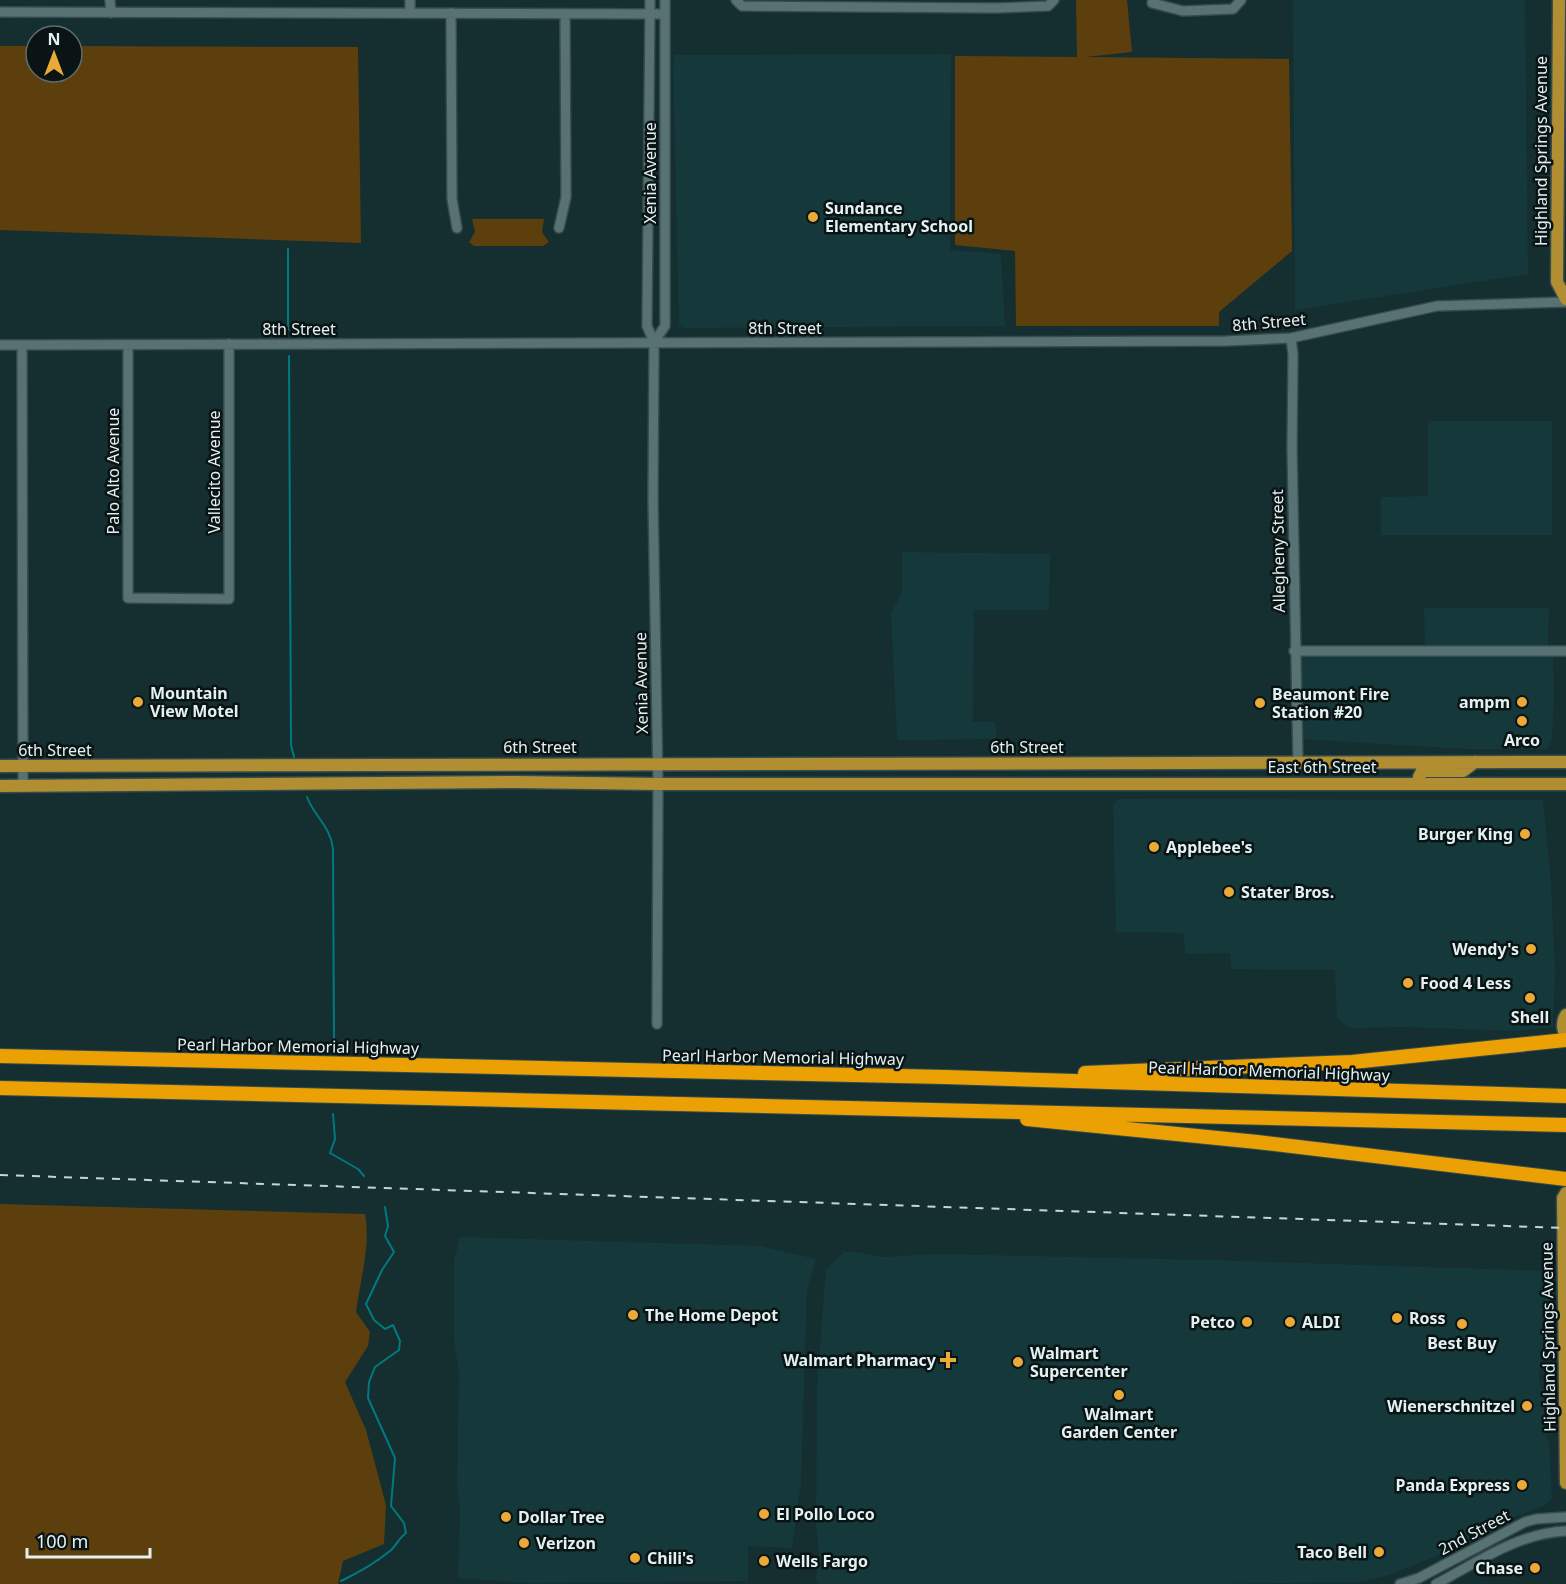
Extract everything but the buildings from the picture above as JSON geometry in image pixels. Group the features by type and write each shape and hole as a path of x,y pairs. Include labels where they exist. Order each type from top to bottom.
{"highway":[{"path":"945,1077 1302,1065 1413,1057 1566,1040"},
{"name":"Pearl Harbor Memorial Highway","path":"0,1056 945,1077 1561,1096"},
{"path":"0,1090 46,1089 950,1109 1561,1125"},
{"path":"950,1109 1065,1124 1257,1142 1566,1179"}],"main road":[{"name":"Highland Springs Avenue","path":"1559,0 1557,282 1566,300"},
{"path":"1420,783 1419,777 1422,771 1463,771 1476,762"},
{"name":"East 6th Street","path":"1081,764 1566,762"},
{"name":"6th Street","path":"0,766 1081,764"},
{"path":"228,766 228,784"},
{"path":"0,786 505,782 658,784"},
{"name":"East 6th Street","path":"658,784 1566,784"},
{"path":"1566,1015 1563,1019 1563,1031 1566,1035"},
{"name":"Highland Springs Avenue","path":"1566,1193 1563,1198 1566,1482"}],"street":[{"path":"110,0 111,13"},
{"path":"410,0 410,13"},
{"name":"Xenia Avenue","path":"650,0 647,326 654,342 653,499 658,784 657,1024"},
{"name":"Xenia Avenue","path":"654,342 665,326 665,0"},
{"path":"1152,3 1183,11 1233,9 1241,0"},
{"path":"739,3 1051,3"},
{"path":"0,12 664,14"},
{"path":"451,13 452,199 458,228"},
{"path":"559,228 566,197 565,14"},
{"name":"8th Street","path":"0,345 1226,341 1291,338 1437,306 1566,300"},
{"name":"Allegheny Street","path":"1291,338 1293,355 1294,651 1298,763"},
{"name":"Vallecito Avenue","path":"128,598 229,599 229,344"},
{"path":"22,345 23,786"},
{"name":"Palo Alto Avenue","path":"128,345 128,598"},
{"path":"1294,651 1566,651"},
{"name":"2nd Street","path":"1400,1584 1419,1578 1525,1522 1566,1517"},
{"name":"2nd Street","path":"1436,1584 1522,1539 1540,1533 1566,1531"}],"shaded area":[{"path":"1076,0 1127,0 1132,52 1086,57 1289,59 1292,251 1219,312 1219,326 1016,326 1015,251 955,245 955,56 1077,57"},
{"path":"1293,0 1525,0 1528,274 1295,310"},
{"path":"0,46 24,46 24,84 84,84 84,46 358,47 361,243 0,230"},
{"name":"Sundance Elementary School","path":"951,54 950,250 1001,254 1005,326 683,328 679,324 673,63 675,55"},
{"path":"472,219 544,219 542,232 549,242 543,246 474,246 469,242 475,232"},
{"path":"1428,421 1552,421 1552,535 1381,535 1381,497 1428,496"},
{"path":"902,552 1050,554 1049,610 974,610 973,722 995,722 997,739 897,740 891,613 902,592"},
{"path":"1424,608 1549,608 1548,646 1425,648"},
{"path":"1553,654 1552,740 1547,749 1465,749 1301,739 1302,657"},
{"path":"1118,799 1543,800 1551,882 1555,970 1553,1027 1516,1031 1403,1027 1349,1028 1337,1018 1335,970 1231,969 1230,953 1186,954 1183,933 1116,932 1113,806"},
{"path":"0,1204 365,1214 366,1251 356,1312 370,1332 368,1346 345,1382 366,1430 386,1505 384,1544 343,1561 338,1584 0,1584"},
{"path":"460,1237 760,1246 816,1259 807,1289 801,1483 792,1548 748,1546 748,1581 529,1583 458,1578 459,1373 454,1339 454,1261"},
{"path":"844,1252 858,1252 882,1257 936,1254 1548,1271 1548,1333 1547,1345 1541,1353 1539,1381 1543,1395 1545,1434 1549,1443 1552,1498 1544,1506 1500,1522 1439,1555 1389,1575 1360,1582 819,1584 816,1578 819,1553 816,1525 817,1385 826,1269"}],"waterway":[{"path":"288,249 288,330"},
{"path":"289,356 291,745 294,757"},
{"path":"307,797 326,828 333,849 334,1044"},
{"path":"333,1114 335,1139 330,1153 358,1169 364,1176"},
{"path":"341,1581 384,1555 406,1533 404,1523 391,1506 395,1458 368,1398 369,1382 375,1367 399,1350 400,1341 393,1325 385,1329 374,1320 366,1304 382,1270 394,1252 385,1236 388,1226 385,1207"}],"railway":[{"path":"0,1175 1566,1228"}],"place":[{"name":"Sundance Elementary School","path":"813,217"},
{"name":"Mountain View Motel","path":"138,702"},
{"name":"ampm","path":"1522,702"},
{"name":"Beaumont Fire Station #20","path":"1260,703"},
{"name":"Arco","path":"1522,721"},
{"name":"Burger King","path":"1525,834"},
{"name":"Applebee's","path":"1154,847"},
{"name":"Stater Bros.","path":"1229,892"},
{"name":"Wendy's","path":"1531,949"},
{"name":"Food 4 Less","path":"1408,983"},
{"name":"Shell","path":"1530,998"},
{"name":"The Home Depot","path":"633,1315"},
{"name":"Ross","path":"1397,1318"},
{"name":"Petco","path":"1247,1322"},
{"name":"ALDI","path":"1290,1322"},
{"name":"Best Buy","path":"1462,1324"},
{"name":"Walmart Pharmacy","path":"948,1360"},
{"name":"Walmart Supercenter","path":"1018,1362"},
{"name":"Walmart Garden Center","path":"1119,1395"},
{"name":"Wienerschnitzel","path":"1527,1406"},
{"name":"Panda Express","path":"1522,1485"},
{"name":"El Pollo Loco","path":"764,1514"},
{"name":"Dollar Tree","path":"506,1517"},
{"name":"Verizon","path":"524,1543"},
{"name":"Taco Bell","path":"1379,1552"},
{"name":"Chili's","path":"635,1558"},
{"name":"Wells Fargo","path":"764,1561"},
{"name":"Chase","path":"1535,1568"}]}
